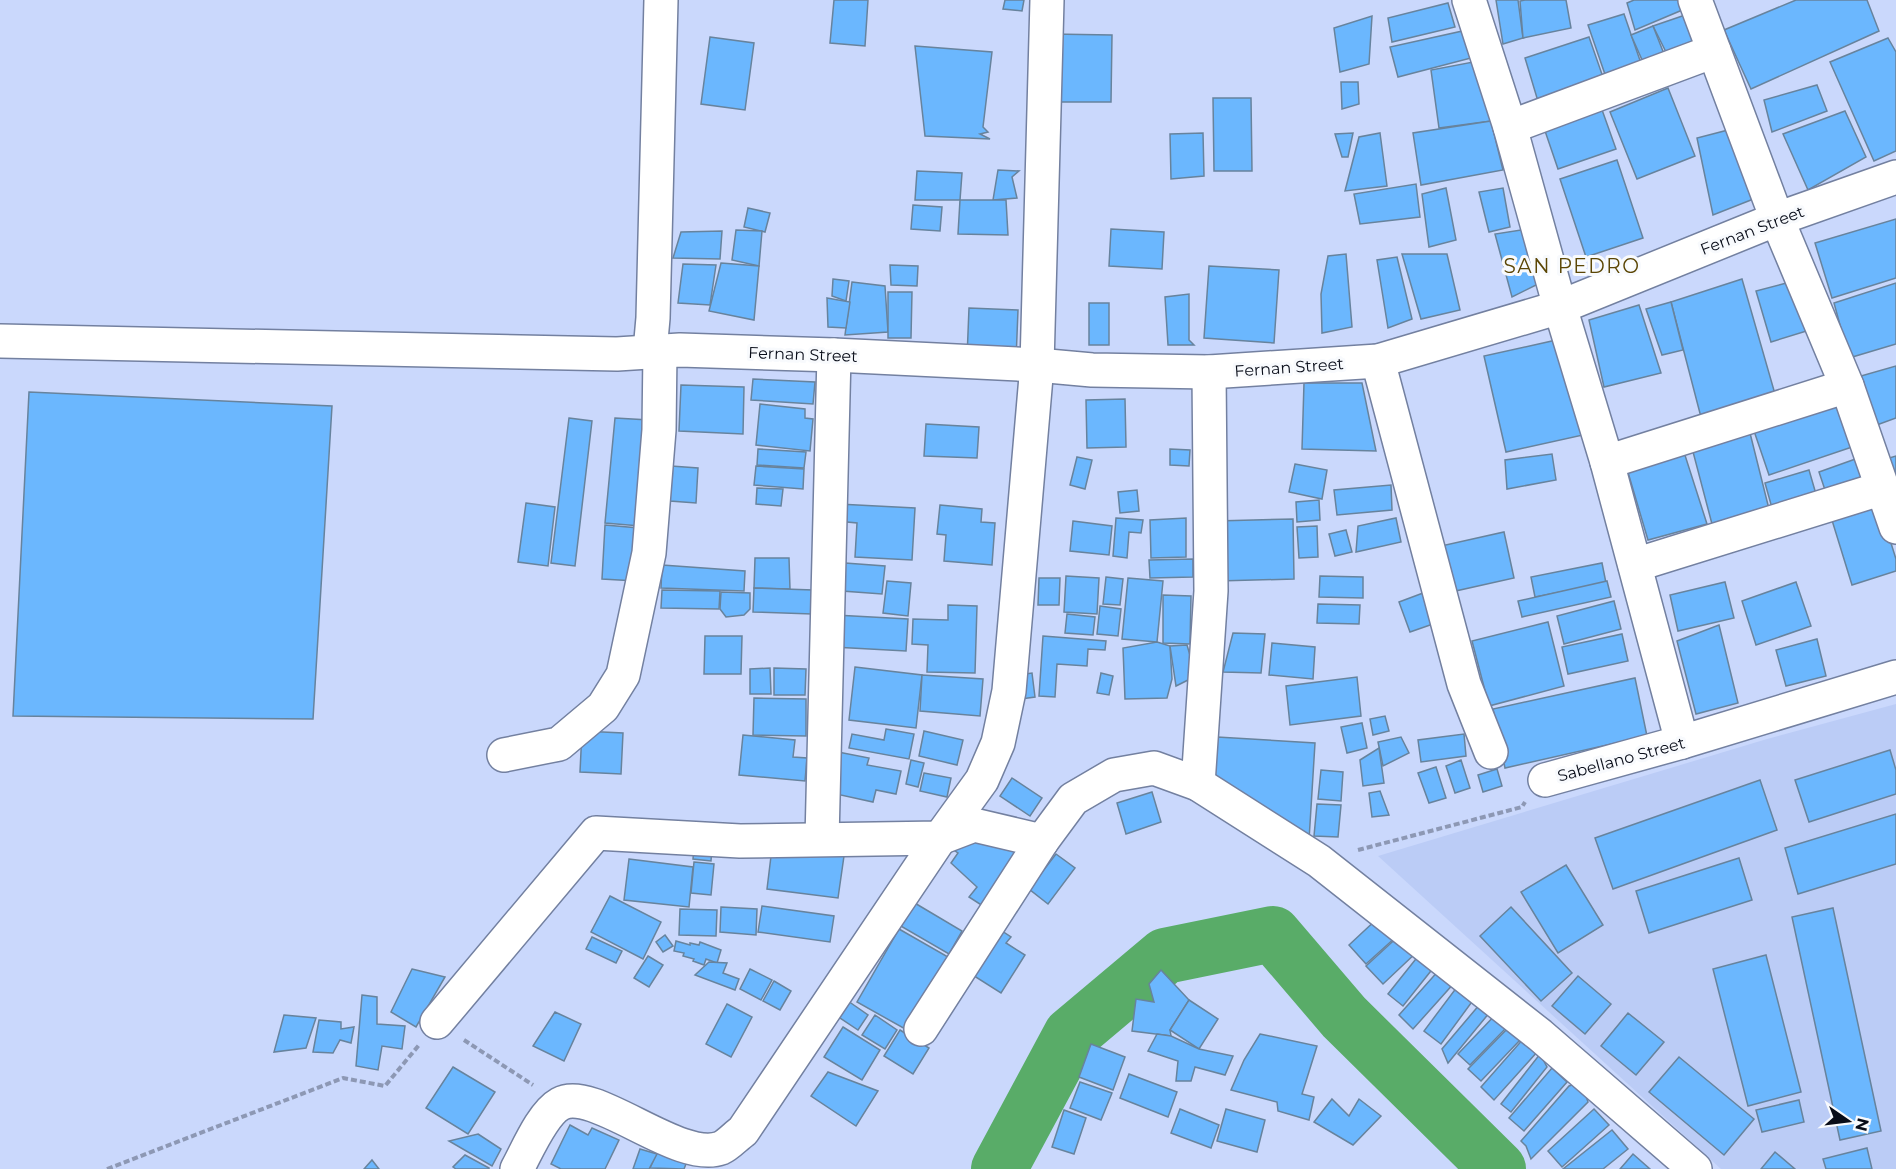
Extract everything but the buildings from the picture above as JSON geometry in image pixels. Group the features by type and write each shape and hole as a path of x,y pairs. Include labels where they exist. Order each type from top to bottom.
{"street":[{"path":"504,755 559,744 603,707 623,675 649,553 659,430 653,318 661,0"},
{"path":"516,1169 544,1120 561,1104 579,1102 599,1108 682,1145 702,1150 721,1148 743,1131 940,838 982,780 998,743 1009,691 1037,365 1047,0"},
{"path":"1469,0 1510,127 1560,307 1607,462 1682,742"},
{"path":"1695,0 1777,219 1847,386 1896,527"},
{"path":"1510,127 1714,51"},
{"name":"Fernan Street","path":"0,341 617,354 655,351 834,355 1092,370 1209,372 1378,361 1560,307 1777,219 1896,177"},
{"path":"822,839 834,355"},
{"path":"1378,361 1464,684 1491,752"},
{"path":"1198,784 1211,591 1209,372"},
{"path":"1607,462 1847,386"},
{"path":"1635,565 1883,489"},
{"name":"Sabellano Street","path":"1545,780 1682,742 1896,677"},
{"path":"921,1029 1042,841 1073,799 1114,775 1154,768 1198,784 1319,861 1540,1035 1695,1169"},
{"path":"437,1022 596,833 741,841 940,838 974,825 1042,841"}],"path":[{"name":"Sabellano Street","path":"1319,861 1522,807 1545,780"},
{"path":"107,1169 343,1078 385,1086 437,1022 561,1104"}],"shaded area":[{"path":"1896,704 1896,1169 1721,1169 1378,856 1767,739"}],"waterway":[{"path":"999,1169 1071,1035 1165,956 1273,934 1344,1017 1498,1169"}],"district":[{"name":"SAN PEDRO","path":"1572,266"}]}
